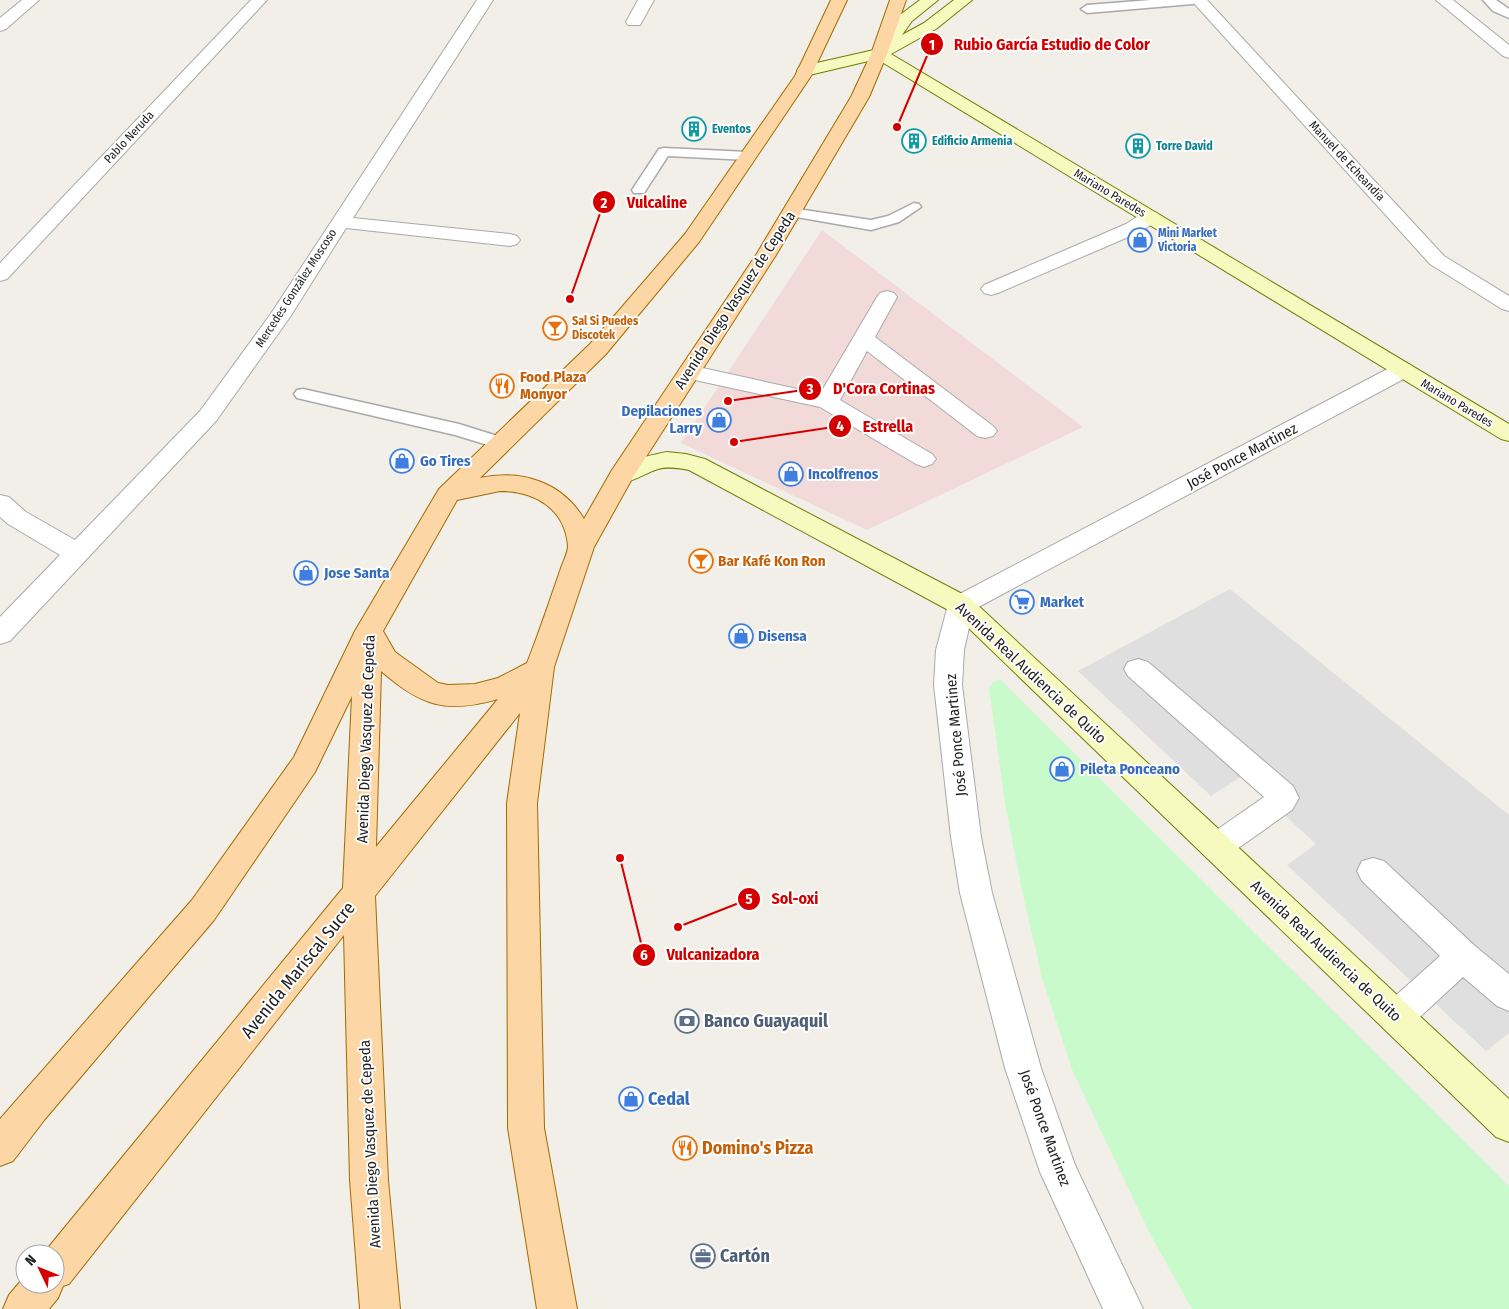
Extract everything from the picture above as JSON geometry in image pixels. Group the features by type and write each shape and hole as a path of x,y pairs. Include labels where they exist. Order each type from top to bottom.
{"main road":[{"name":"Avenida Diego Vasquez de Cepeda","path":"380,1309 370,1180 359,894 369,631 448,495 598,349 692,238 805,71 839,0"},
{"name":"Avenida Diego Vasquez de Cepeda","path":"557,1309 526,1128 522,803 540,668 581,548 621,476 766,255 860,97 879,54 898,0"},
{"path":"879,54 906,18 930,0"},
{"path":"805,71 879,54 930,26 964,0"},
{"name":"Mariano Paredes","path":"879,54 1509,434"},
{"name":"Avenida Real Audiencia de Quito","path":"621,476 648,463 665,459 682,460 697,464 961,605 1509,1124"},
{"path":"448,495 477,485 496,482 519,483 538,489 556,500 571,519 581,548"},
{"path":"369,631 385,659 400,672 431,693 448,696 475,695 507,686 540,668"},
{"path":"0,1148 32,1107 208,902 305,764 369,631"},
{"name":"Avenida Mariscal Sucre","path":"65,1258 540,668"},
{"path":"24,1309 36,1294"}],"street":[{"path":"0,26 31,0"},
{"name":"Pablo Neruda","path":"0,275 259,0"},
{"name":"Mercedes González Moscoso","path":"0,634 208,416 279,317 485,0"},
{"path":"634,22 646,0"},
{"name":"Manuel de Echeandía","path":"1199,0 1437,260 1508,304"},
{"path":"1444,0 1509,53"},
{"path":"991,289 1133,228 1150,218"},
{"path":"340,222 510,240"},
{"path":"827,402 887,297"},
{"path":"863,338 985,431"},
{"name":"José Ponce Martinez","path":"1123,1309 1059,1172 1023,1068 976,893 966,837 948,685 950,650 961,605 1402,370"},
{"path":"689,372 827,402 924,459"},
{"path":"0,503 17,518 78,553"},
{"path":"1138,669 1284,798 1216,847"},
{"path":"1374,872 1462,956 1509,995"},
{"path":"1396,1017 1462,956"}],"lane":[{"path":"1087,9 1193,0"},
{"path":"1489,0 1497,8 1509,14"},
{"path":"639,190 664,152 748,156"},
{"path":"792,212 871,224 884,223 900,217 914,208"},
{"path":"303,394 459,430 501,443"}],"shaded area":[{"path":"822,230 1083,427 867,530 681,443"},
{"path":"1230,589 1509,815 1509,1033 1486,1051 1287,865 1316,844 1242,776 1211,796 1078,671"}],"green space":[{"path":"1001,680 1509,1186 1509,1309 1192,1309 1150,1234 1073,1072 1042,978 1021,886 1005,803 989,688 994,681"}],"place":[{"name":"Rubio García Estudio de Color","path":"897,127"},
{"name":"Eventos","path":"694,129"},
{"name":"Edificio Armenia","path":"914,141"},
{"name":"Torre David","path":"1138,146"},
{"name":"Mini Market Victoria","path":"1140,240"},
{"name":"Vulcaline","path":"570,299"},
{"name":"Sal Si Puedes Discotek","path":"555,328"},
{"name":"Food Plaza Monyor","path":"502,386"},
{"name":"D'Cora Cortinas","path":"728,401"},
{"name":"Depilaciones Larry","path":"719,420"},
{"name":"Estrella","path":"734,442"},
{"name":"Go Tires","path":"402,461"},
{"name":"Incolfrenos","path":"791,474"},
{"name":"Bar Kafé Kon Ron","path":"701,561"},
{"name":"Jose Santa","path":"306,573"},
{"name":"Market","path":"1022,602"},
{"name":"Disensa","path":"741,636"},
{"name":"Pileta Ponceano","path":"1062,769"},
{"name":"Vulcanizadora","path":"620,858"},
{"name":"Sol-oxi","path":"678,927"},
{"name":"Banco Guayaquil","path":"687,1021"},
{"name":"Cedal","path":"631,1099"},
{"name":"Domino's Pizza","path":"685,1148"},
{"name":"Cartón","path":"703,1256"}]}
